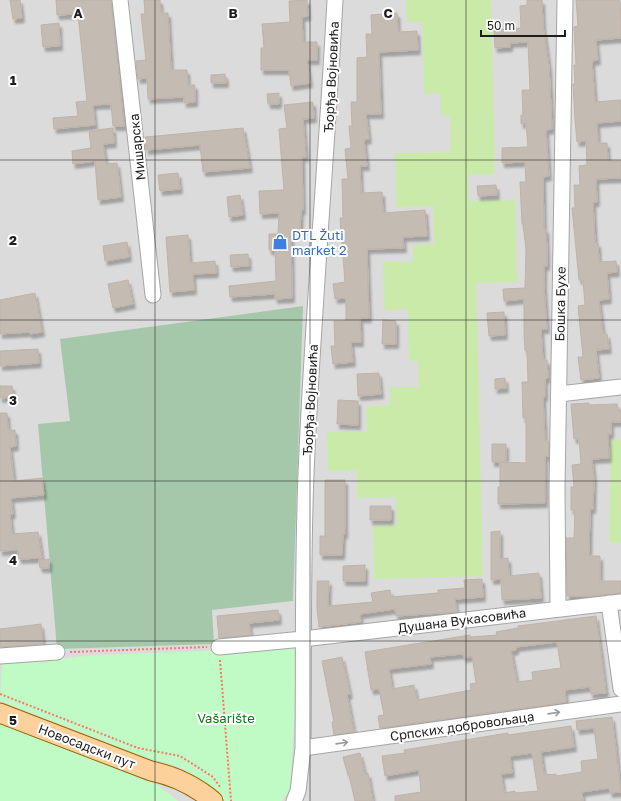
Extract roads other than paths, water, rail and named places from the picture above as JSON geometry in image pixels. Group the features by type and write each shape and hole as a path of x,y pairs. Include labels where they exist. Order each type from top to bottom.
{"main road":[{"name":"Новосадски пут","path":"0,713 151,771 170,775 189,784 220,795"},
{"name":"Новосадски пут","path":"151,771 195,801"}],"street":[{"name":"Мишарска","path":"120,0 153,295"},
{"name":"Ђорђа Војновића","path":"294,801 298,791 303,748 306,453 315,299 328,140 335,0"},
{"name":"Бошка Бухе","path":"558,608 564,0"},
{"path":"559,394 621,387"},
{"name":"Душана Вукасовића","path":"219,647 304,639 615,602"},
{"path":"615,602 621,689"},
{"path":"0,656 57,652"},
{"name":"Српских добровољаца","path":"303,748 621,704"}],"place":[{"name":"DTL Žuti market 2","path":"280,242"}],"park label":[{"name":"Vašarište","path":"226,718"}]}
